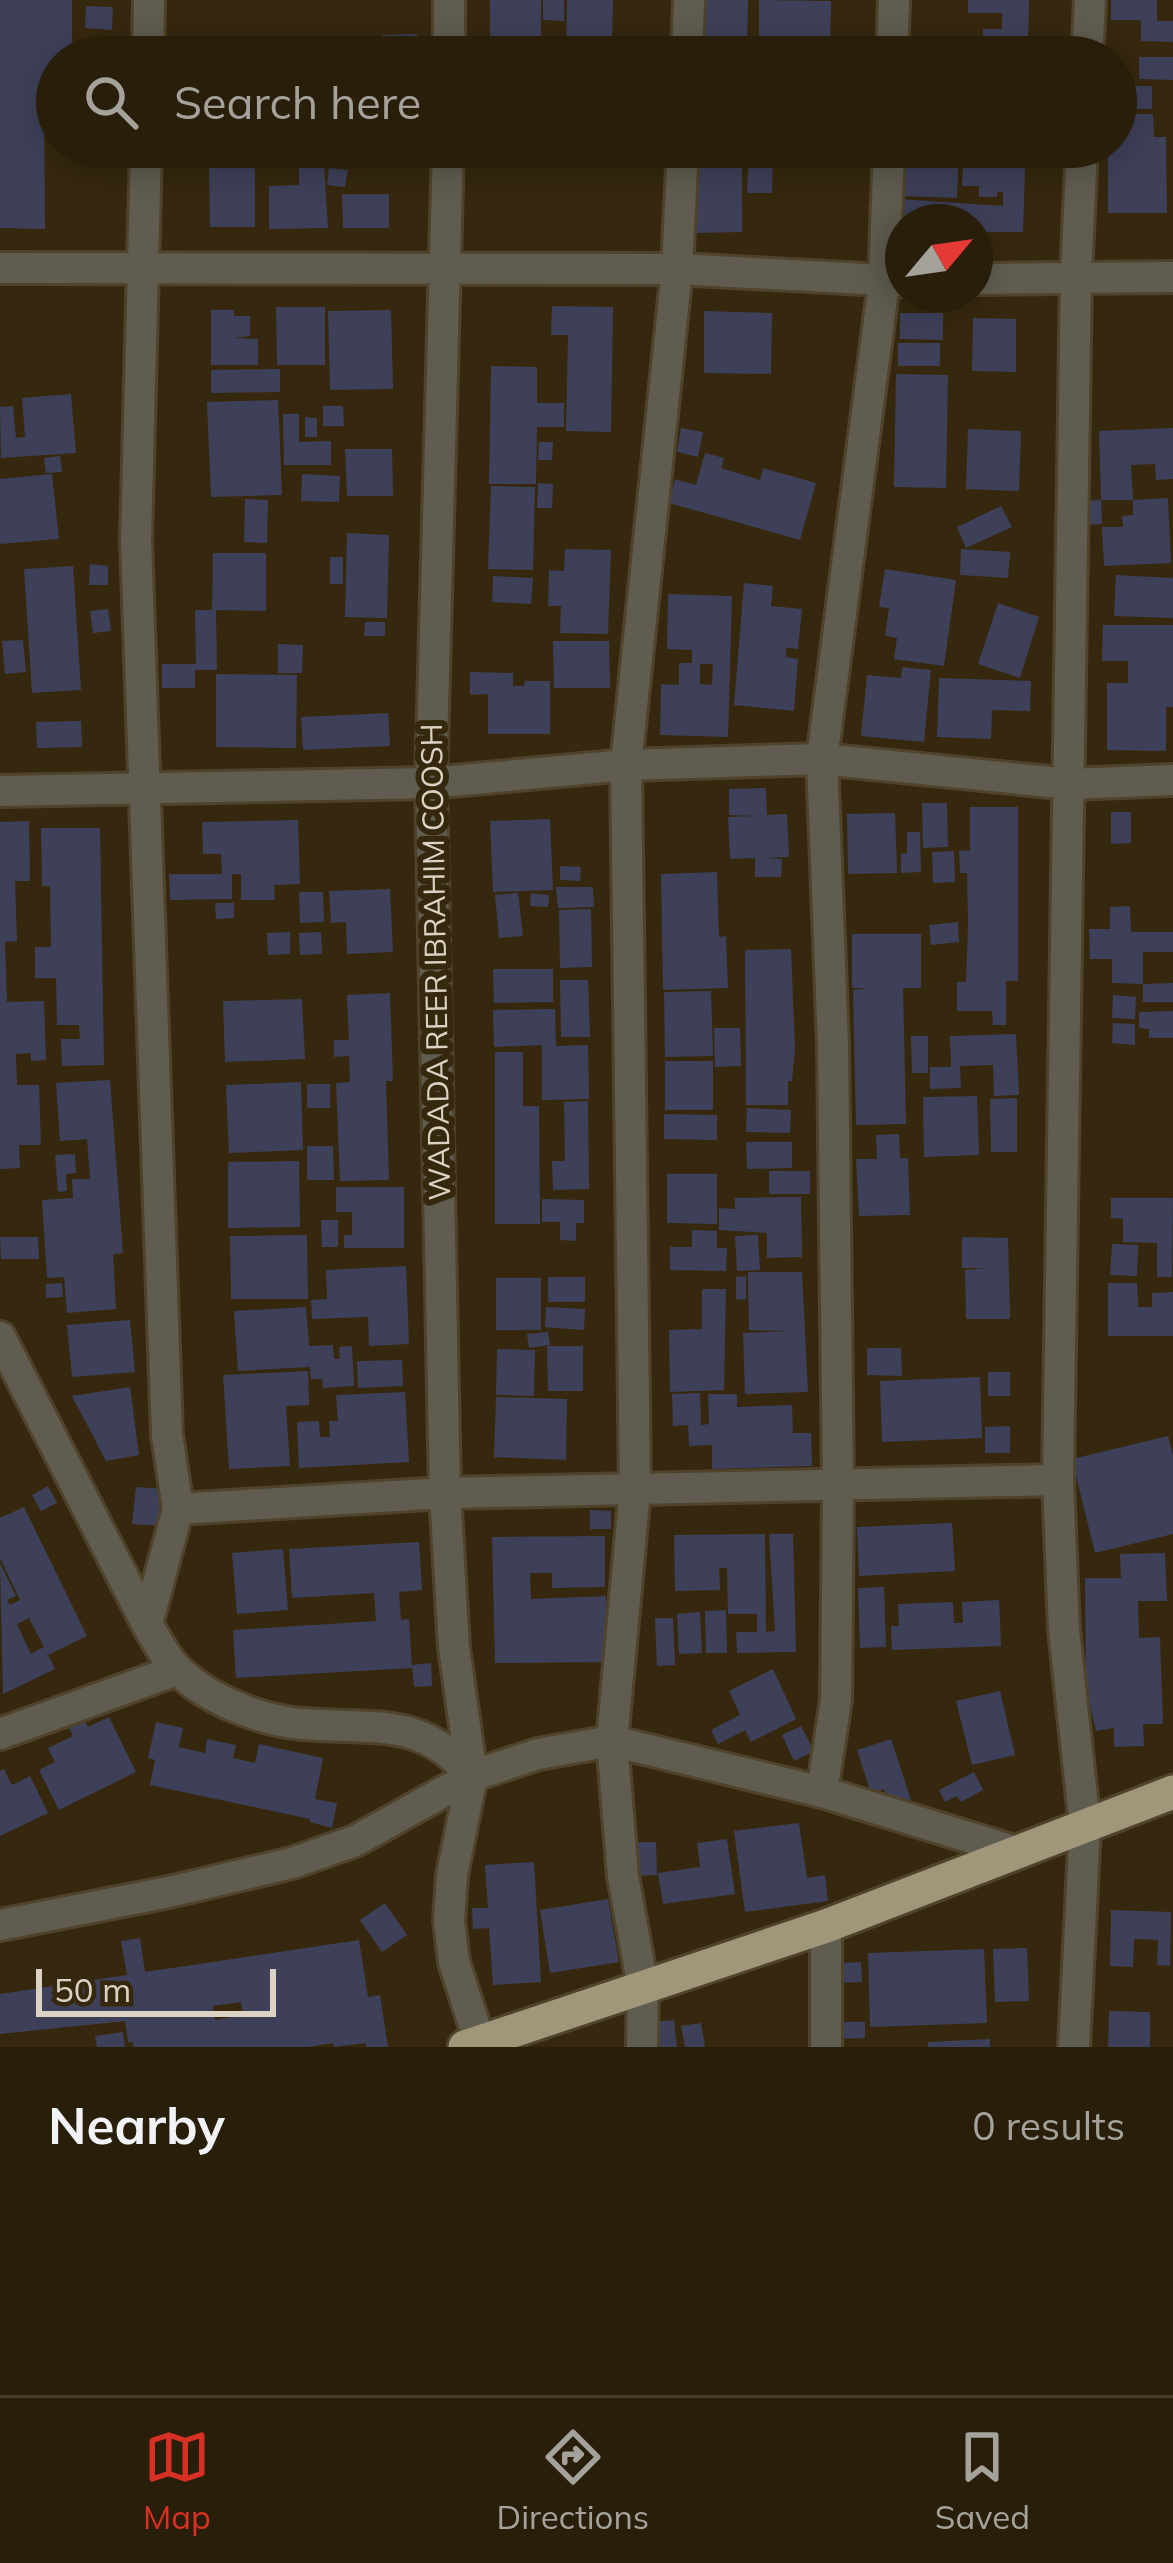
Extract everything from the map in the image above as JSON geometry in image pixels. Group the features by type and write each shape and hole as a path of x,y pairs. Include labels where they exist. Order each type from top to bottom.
{"highway":[{"path":"472,2045 826,1926 1173,1792"}],"street":[{"path":"148,36 149,0"},
{"path":"448,36 449,0"},
{"path":"688,36 689,0"},
{"path":"893,36 894,0"},
{"path":"1088,36 1090,0"},
{"path":"146,168 136,541 167,1435 178,1509 147,1624"},
{"name":"WADADA REER IBRAHIM COOSH","path":"448,168 431,783 445,1493 454,1648 472,1775 452,1875 449,1921 472,2045"},
{"path":"642,2047 643,1988 623,1876 612,1742 634,1490 626,765 677,269 681,168"},
{"path":"890,168 891,204"},
{"path":"1074,2047 1085,1826 1064,1630 1058,1480 1081,168"},
{"path":"0,268 677,269 885,281"},
{"path":"993,278 1173,277"},
{"path":"822,1792 836,1700 838,1487 833,1044 822,759 889,312"},
{"path":"0,791 431,783 626,765 822,759 1070,784 1173,780"},
{"path":"0,1337 147,1624 177,1670 214,1695 256,1714 301,1724 388,1726 423,1736 452,1752 472,1775"},
{"path":"178,1509 445,1493 1058,1480"},
{"path":"0,1733 177,1670"},
{"path":"0,1925 292,1863 356,1840 472,1775 538,1754 612,1742 822,1792 1019,1853"},
{"path":"826,1926 826,2047"}],"building":[{"path":"0,0 72,0 72,36 36,36 36,168 44,168 45,229 0,228"},
{"path":"490,0 541,0 541,36 490,36"},
{"path":"543,0 564,0 564,21 543,20"},
{"path":"567,0 613,0 612,36 566,36"},
{"path":"702,0 748,0 747,36 701,36"},
{"path":"759,0 831,1 830,36 759,36"},
{"path":"968,0 1029,0 1028,36 983,36 983,29 1002,29 1002,13 968,13"},
{"path":"1111,0 1157,0 1157,21 1173,21 1173,42 1141,41 1141,20 1111,20"},
{"path":"86,6 113,7 112,30 85,28"},
{"path":"1139,57 1173,57 1173,80 1139,79"},
{"path":"1137,86 1152,86 1152,109 1137,109"},
{"path":"1137,114 1153,114 1154,137 1166,137 1167,213 1108,213 1108,168 1137,168"},
{"path":"209,168 255,168 255,227 210,227"},
{"path":"299,168 324,168 328,228 269,229 269,186 299,185"},
{"path":"329,168 348,170 345,187 327,185"},
{"path":"697,168 742,168 742,232 697,233"},
{"path":"748,168 773,168 772,193 747,193"},
{"path":"902,168 958,168 957,198 901,196"},
{"path":"963,168 1025,168 1023,232 993,232 993,205 1003,206 1003,192 997,192 997,197 979,197 979,186 962,186"},
{"path":"342,194 389,194 389,228 343,228"},
{"path":"900,199 974,204 900,204"},
{"path":"552,306 613,307 611,432 566,431 568,335 551,335"},
{"path":"276,307 325,307 325,365 277,365"},
{"path":"211,310 250,316 250,336 234,338 258,339 258,365 211,365"},
{"path":"391,310 393,389 330,390 328,311"},
{"path":"704,311 772,313 771,374 704,373"},
{"path":"900,313 943,313 943,340 900,339"},
{"path":"973,318 1016,319 1016,372 972,371"},
{"path":"898,343 940,343 940,366 898,366"},
{"path":"491,366 537,367 537,403 564,403 564,427 537,427 536,484 489,484"},
{"path":"280,369 280,392 211,393 211,370"},
{"path":"896,374 948,375 946,488 894,487"},
{"path":"71,394 76,453 1,458 0,407 13,406 16,438 25,437 22,398"},
{"path":"278,400 282,495 211,497 207,402"},
{"path":"323,406 343,406 344,426 323,426"},
{"path":"283,414 299,414 299,442 331,441 331,465 284,465"},
{"path":"305,417 317,418 317,437 305,437"},
{"path":"681,428 703,432 698,457 677,452"},
{"path":"1173,428 1173,479 1156,480 1155,464 1131,465 1133,500 1101,500 1099,431"},
{"path":"968,429 1021,431 1019,491 966,489"},
{"path":"539,442 553,442 552,460 538,460"},
{"path":"345,449 392,449 393,496 347,496"},
{"path":"705,453 724,458 721,468 760,480 763,468 816,483 800,540 669,503 675,479 696,485"},
{"path":"60,456 62,472 46,473 44,458"},
{"path":"52,474 59,539 0,544 0,479"},
{"path":"302,474 340,476 339,502 301,501"},
{"path":"538,483 553,484 552,508 537,508"},
{"path":"491,486 535,487 533,570 488,569"},
{"path":"1168,498 1171,563 1104,566 1102,527 1123,527 1122,516 1133,515 1133,500"},
{"path":"245,499 268,500 267,543 244,542"},
{"path":"1101,500 1102,524 1084,525 1083,501"},
{"path":"1001,506 1012,527 966,548 957,527"},
{"path":"347,533 389,535 387,618 345,617"},
{"path":"565,549 611,550 608,634 560,633 561,606 548,606 549,570 564,571"},
{"path":"961,549 1010,552 1008,578 960,575"},
{"path":"213,553 266,553 266,611 212,610"},
{"path":"330,557 343,557 343,584 330,584"},
{"path":"90,564 108,566 108,585 89,585"},
{"path":"73,566 81,690 32,693 24,569"},
{"path":"885,569 956,580 944,666 894,659 897,638 885,636 889,608 879,607"},
{"path":"1116,575 1173,578 1173,618 1114,616"},
{"path":"493,576 533,578 531,604 492,602"},
{"path":"744,583 773,586 771,606 802,609 798,649 786,648 786,657 798,659 794,711 734,705"},
{"path":"668,594 732,596 728,737 660,735 661,684 679,685 679,663 692,663 692,650 667,649","holes":["700,664 713,664 712,685 700,684"]},
{"path":"998,603 1039,617 1020,678 978,664"},
{"path":"108,609 111,631 93,633 90,611"},
{"path":"195,610 216,610 217,670 195,670 195,688 162,688 162,664 196,664"},
{"path":"365,622 385,622 385,636 364,636"},
{"path":"1103,625 1173,625 1173,707 1166,707 1166,751 1107,750 1107,683 1128,683 1128,661 1102,661"},
{"path":"23,640 26,672 5,674 2,641"},
{"path":"553,641 609,641 610,688 554,688"},
{"path":"278,644 303,645 302,673 278,673"},
{"path":"902,667 931,670 924,742 861,736 867,675 901,678"},
{"path":"470,672 513,673 513,686 550,681 550,734 488,734 488,694 470,695"},
{"path":"216,674 297,675 296,748 216,747"},
{"path":"939,678 1031,681 1030,711 992,710 991,739 937,737"},
{"path":"388,713 390,746 303,750 301,717"},
{"path":"81,721 82,747 37,748 36,722"},
{"path":"766,788 767,815 787,814 789,857 766,858 782,859 781,877 755,877 755,858 730,859 728,817 755,816 729,815 729,789"},
{"path":"922,803 947,803 948,847 923,848"},
{"path":"970,807 1018,807 1018,981 1006,981 1006,1025 993,1025 992,1011 957,1011 957,982 966,982 968,925 967,873 960,873 959,850 970,851"},
{"path":"1111,812 1131,812 1131,843 1111,844"},
{"path":"895,813 897,873 848,874 847,814"},
{"path":"550,819 553,890 493,892 490,821"},
{"path":"298,820 300,884 274,885 275,900 241,900 241,874 232,874 232,899 170,900 169,874 222,874 221,854 203,854 202,822"},
{"path":"29,821 30,881 15,881 17,941 5,942 7,1002 44,1001 46,1060 31,1061 31,1053 16,1054 17,1085 39,1085 41,1145 19,1145 20,1168 0,1169 0,822"},
{"path":"41,828 100,828 104,1065 62,1066 61,1039 80,1039 79,1025 57,1025 56,978 35,978 35,947 51,947 50,886 42,886"},
{"path":"907,832 920,832 921,872 901,873"},
{"path":"954,851 955,882 933,883 932,852"},
{"path":"560,866 581,867 580,881 560,880"},
{"path":"717,872 719,937 726,936 728,988 663,990 661,874"},
{"path":"556,887 593,887 594,907 558,908"},
{"path":"390,889 393,952 347,954 346,922 331,923 329,891"},
{"path":"299,892 323,892 324,922 300,923"},
{"path":"518,893 523,936 499,938 495,895"},
{"path":"531,893 549,895 548,907 530,906"},
{"path":"215,903 234,903 234,918 216,919"},
{"path":"1130,906 1131,932 1173,932 1173,952 1143,952 1143,984 1112,983 1112,959 1090,959 1089,929 1110,929 1110,907"},
{"path":"591,909 592,967 560,968 559,910"},
{"path":"958,922 959,942 931,945 929,925"},
{"path":"290,932 290,954 268,955 267,933"},
{"path":"321,932 322,954 300,955 299,933"},
{"path":"852,934 921,934 921,988 903,988 906,1124 856,1125 853,990 869,988 852,988"},
{"path":"791,949 795,1049 788,1105 746,1105 745,950"},
{"path":"493,969 553,969 553,1002 494,1003"},
{"path":"560,980 588,980 590,1037 561,1037"},
{"path":"1173,983 1173,1002 1143,1002 1143,984"},
{"path":"711,991 713,1056 665,1057 664,992"},
{"path":"390,993 389,1180 340,1181 336,1083 350,1082 349,1056 334,1057 334,1040 349,1040 347,995"},
{"path":"1113,995 1136,997 1135,1019 1112,1018"},
{"path":"302,999 305,1059 225,1062 223,1001"},
{"path":"555,1009 556,1046 588,1045 589,1099 542,1100 542,1045 494,1047 493,1010"},
{"path":"1173,1011 1173,1038 1149,1038 1149,1029 1139,1028 1139,1012"},
{"path":"1113,1023 1135,1024 1135,1045 1112,1043"},
{"path":"714,1028 740,1028 741,1066 715,1067"},
{"path":"1016,1034 1019,1095 994,1096 993,1065 960,1066 961,1088 930,1089 930,1067 951,1067 950,1036"},
{"path":"911,1036 928,1036 928,1073 912,1073"},
{"path":"495,1052 523,1052 523,1106 539,1106 540,1224 495,1224"},
{"path":"665,1061 713,1061 713,1110 665,1110"},
{"path":"110,1080 123,1253 113,1254 116,1309 67,1313 64,1277 47,1278 42,1200 73,1198 72,1179 90,1179 87,1139 60,1141 56,1083"},
{"path":"301,1082 303,1150 229,1153 226,1085"},
{"path":"307,1084 330,1084 330,1108 307,1108"},
{"path":"977,1096 979,1155 924,1157 923,1097"},
{"path":"1017,1098 1017,1152 991,1152 990,1099"},
{"path":"588,1101 589,1189 553,1190 552,1161 565,1161 564,1102"},
{"path":"747,1108 791,1110 790,1133 746,1132"},
{"path":"664,1114 717,1115 717,1140 664,1139"},
{"path":"899,1134 900,1158 908,1158 910,1215 859,1216 856,1159 877,1159 876,1135"},
{"path":"746,1142 792,1142 792,1168 747,1169"},
{"path":"307,1146 333,1146 334,1180 307,1180"},
{"path":"75,1154 76,1173 66,1174 67,1191 58,1192 55,1155"},
{"path":"299,1161 300,1227 228,1228 228,1162"},
{"path":"769,1171 810,1171 810,1194 769,1194"},
{"path":"667,1174 717,1174 717,1224 667,1223"},
{"path":"336,1187 404,1187 404,1248 344,1248 344,1235 352,1235 352,1212 336,1212"},
{"path":"801,1197 802,1257 767,1258 767,1233 719,1230 719,1208 735,1209 735,1198"},
{"path":"1111,1198 1173,1198 1172,1277 1157,1277 1157,1243 1123,1242 1123,1219 1111,1218"},
{"path":"542,1199 584,1200 584,1223 576,1223 576,1241 560,1240 560,1222 542,1222"},
{"path":"321,1220 338,1220 338,1247 322,1247"},
{"path":"692,1230 717,1231 717,1248 727,1248 726,1271 670,1270 670,1247 692,1247"},
{"path":"307,1235 308,1299 231,1299 230,1236"},
{"path":"758,1235 760,1270 737,1271 735,1236"},
{"path":"0,1237 38,1237 39,1259 1,1259"},
{"path":"962,1237 1008,1238 1010,1319 966,1319 965,1270 986,1268 962,1268"},
{"path":"1112,1244 1138,1245 1137,1276 1110,1275"},
{"path":"406,1266 409,1344 369,1346 368,1317 312,1319 311,1300 327,1299 326,1270"},
{"path":"748,1272 802,1272 808,1392 745,1394 743,1333 789,1331 749,1330"},
{"path":"746,1276 746,1299 736,1300 736,1277"},
{"path":"548,1277 585,1277 585,1302 548,1302"},
{"path":"496,1278 541,1278 541,1330 496,1330"},
{"path":"62,1283 63,1297 46,1298 46,1284"},
{"path":"1108,1283 1137,1283 1138,1307 1152,1307 1152,1293 1173,1292 1173,1336 1108,1336"},
{"path":"702,1289 726,1289 724,1390 670,1392 669,1330 702,1329"},
{"path":"306,1307 309,1346 333,1345 334,1359 340,1359 339,1347 352,1346 354,1386 323,1388 322,1379 311,1379 310,1367 238,1371 234,1311"},
{"path":"546,1307 585,1309 584,1330 545,1327"},
{"path":"130,1320 135,1372 72,1377 67,1325"},
{"path":"548,1332 550,1345 529,1348 527,1334"},
{"path":"547,1346 583,1346 583,1391 548,1391"},
{"path":"867,1348 901,1348 902,1376 867,1375"},
{"path":"497,1349 535,1350 534,1396 496,1395"},
{"path":"402,1360 403,1386 358,1388 357,1361"},
{"path":"308,1371 309,1405 286,1406 290,1466 229,1469 223,1375"},
{"path":"988,1372 1010,1372 1010,1396 988,1396"},
{"path":"980,1377 982,1438 882,1442 880,1381"},
{"path":"130,1387 139,1455 106,1461 72,1396"},
{"path":"405,1392 409,1462 299,1468 297,1422 319,1421 320,1437 330,1437 329,1421 338,1421 336,1395"},
{"path":"700,1393 701,1425 709,1424 708,1394 737,1394 737,1407 792,1405 793,1433 811,1433 812,1466 712,1469 712,1445 689,1446 688,1425 673,1426 672,1394"},
{"path":"496,1397 567,1399 566,1460 494,1457"},
{"path":"1010,1426 1010,1453 985,1453 985,1427"},
{"path":"1168,1436 1173,1456 1173,1534 1095,1553 1072,1459"},
{"path":"48,1486 57,1503 41,1511 32,1495"},
{"path":"136,1487 166,1489 162,1526 132,1524"},
{"path":"24,1507 87,1636 48,1655 55,1669 3,1694 0,1563 16,1596 7,1600 10,1605 20,1600 0,1558 0,1518","holes":["29,1618 44,1647 31,1654 17,1624"]},
{"path":"590,1510 611,1511 611,1529 590,1529"},
{"path":"952,1523 955,1571 859,1576 857,1527"},
{"path":"765,1534 766,1632 775,1631 769,1534 793,1534 796,1652 737,1653 736,1632 757,1632 757,1614 728,1614 727,1568 719,1568 720,1590 675,1591 674,1535"},
{"path":"605,1536 605,1587 552,1588 552,1573 530,1573 531,1599 606,1596 607,1662 495,1663 492,1537"},
{"path":"419,1542 422,1590 399,1592 401,1620 409,1619 412,1668 236,1678 233,1630 376,1621 374,1593 292,1598 289,1549"},
{"path":"283,1549 288,1610 237,1614 232,1553"},
{"path":"1165,1553 1167,1601 1138,1601 1139,1638 1160,1637 1163,1724 1143,1724 1144,1746 1114,1747 1114,1728 1096,1731 1086,1689 1085,1578 1121,1578 1120,1554"},
{"path":"884,1587 886,1647 860,1648 858,1588"},
{"path":"999,1600 1001,1646 892,1650 891,1626 899,1626 898,1604 953,1602 954,1623 963,1623 962,1602"},
{"path":"726,1610 727,1653 706,1653 705,1611"},
{"path":"700,1612 702,1653 679,1654 677,1614"},
{"path":"655,1618 673,1618 675,1665 657,1666"},
{"path":"431,1663 432,1686 414,1687 412,1665"},
{"path":"773,1669 796,1719 751,1742 745,1730 718,1744 711,1730 740,1715 729,1691"},
{"path":"1000,1691 1015,1755 972,1765 956,1701"},
{"path":"81,1713 88,1727 109,1717 136,1772 59,1810 39,1770 55,1762 48,1748 73,1736 65,1720"},
{"path":"156,1722 183,1728 179,1747 205,1753 207,1739 236,1745 233,1758 255,1763 259,1744 323,1758 315,1799 337,1803 332,1828 310,1819 150,1785 155,1760 148,1758"},
{"path":"801,1726 814,1751 794,1761 782,1735"},
{"path":"891,1739 911,1800 891,1806 884,1789 871,1793 857,1750"},
{"path":"4,1769 12,1785 30,1776 48,1813 0,1836 0,1771"},
{"path":"974,1772 983,1790 961,1802 957,1796 945,1802 939,1790"},
{"path":"799,1823 807,1878 825,1875 828,1901 745,1912 734,1831"},
{"path":"727,1839 735,1894 663,1904 658,1873 700,1867 697,1843"},
{"path":"637,1842 656,1842 657,1875 638,1876"},
{"path":"534,1862 541,1982 493,1985 489,1928 473,1929 472,1908 488,1908 485,1865"},
{"path":"608,1899 619,1962 550,1973 540,1910"},
{"path":"385,1903 407,1935 382,1952 360,1920"},
{"path":"1111,1910 1171,1912 1170,1966 1157,1965 1158,1940 1134,1939 1133,1967 1110,1966"},
{"path":"140,1938 145,1972 359,1940 368,1997 380,1995 388,2047 366,2047 366,2043 334,2047 333,2043 134,2047 128,2042 125,2021 0,2034 0,1994 127,1975 121,1941","holes":["241,2002 243,2015 215,2020 213,2006"]},
{"path":"1027,1948 1029,2001 995,2002 993,1949"},
{"path":"984,1949 987,2023 870,2027 868,1953"},
{"path":"861,1962 862,1982 841,1983 840,1963"},
{"path":"1109,2011 1150,2012 1150,2047 1108,2047"},
{"path":"674,2020 677,2047 654,2047 652,2022"},
{"path":"837,2022 865,2022 865,2038 838,2039"},
{"path":"701,2023 705,2047 685,2047 681,2026"},
{"path":"123,2032 125,2047 97,2047 95,2036"},
{"path":"990,2039 990,2047 928,2047 928,2042"}]}
